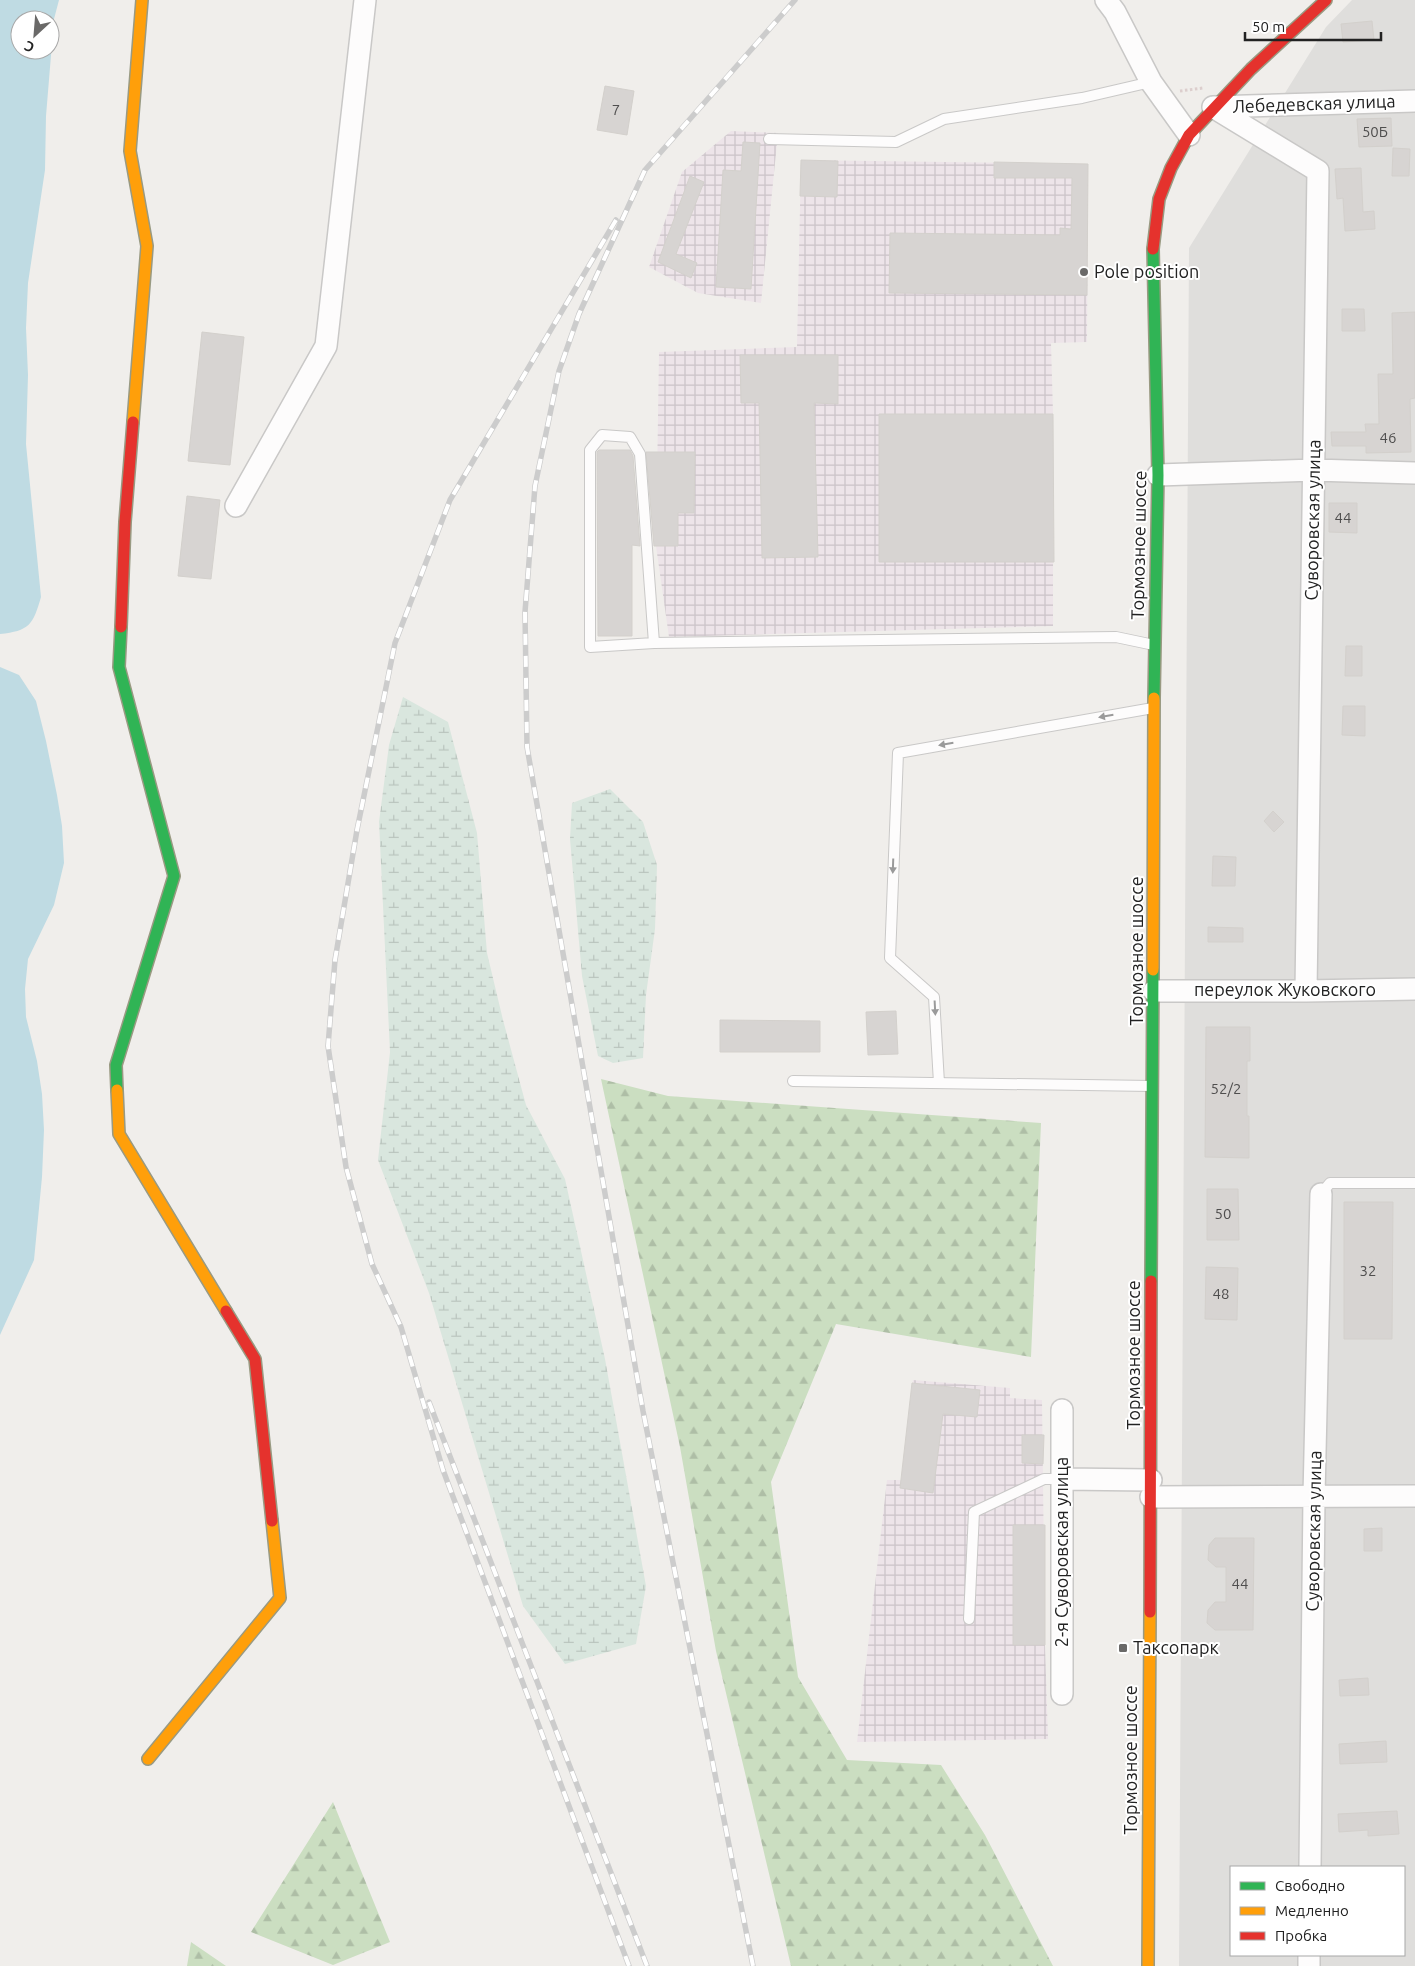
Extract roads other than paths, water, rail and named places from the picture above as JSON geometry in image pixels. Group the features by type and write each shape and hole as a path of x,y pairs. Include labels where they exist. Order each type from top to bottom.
{"street":[{"path":"142,0 130,151 147,246 125,522 119,667 174,876 116,1064 119,1134 255,1359 280,1598 148,1759"},
{"path":"236,506 326,346 365,0"},
{"path":"1106,0 1115,12 1151,82 1189,135"},
{"name":"Тормозное шоссе","path":"1148,1966 1154,1086 1154,708 1158,475 1153,250 1160,200 1171,168 1189,135 1213,107 1251,69 1326,0"},
{"name":"Лебедевская улица","path":"1213,107 1415,101"},
{"name":"Суворовская улица","path":"1213,107 1318,171 1306,991"},
{"path":"1158,475 1314,470 1415,473"},
{"name":"переулок Жуковского","path":"1154,991 1415,989"},
{"name":"Суворовская улица","path":"1310,1866 1314,1496 1321,1194"},
{"name":"2-я Суворовская улица","path":"1062,1410 1062,1694"},
{"path":"1061,1479 1151,1488 1314,1496 1415,1496"}],"lane":[{"path":"769,139 896,142 944,119 1082,98 1151,82"},
{"path":"654,643 640,454 630,437 602,435 590,450 590,647 654,643 1116,637 1156,646"},
{"path":"939,1083 934,997 890,958 898,753 1154,708"},
{"path":"793,1081 1154,1086"},
{"path":"1321,1194 1330,1183 1415,1183"},
{"path":"969,1619 974,1512 1044,1479 1061,1479"}],"water":[{"path":"0,0 59,0 56,10 10,10 10,60 51,60 46,116 45,170 28,283 26,328 28,375 26,444 41,597 35,614 28,625 10,633 0,634"},
{"path":"0,667 19,675 36,701 57,795 62,826 64,863 54,905 28,959 25,989 26,1017 37,1061 42,1094 44,1130 42,1177 34,1260 0,1335"}],"railway":[{"path":"753,1966 643,1411 527,747 525,612 535,486 559,371 579,314 645,170 795,0"},
{"path":"616,220 450,500 395,643 357,830 335,960 328,1046 346,1167 372,1264 401,1327 443,1470 629,1966"},
{"path":"429,1402 647,1966"}],"place":[{"name":"Pole position","path":"1084,272"},
{"name":"Таксопарк","path":"1123,1648"}]}
